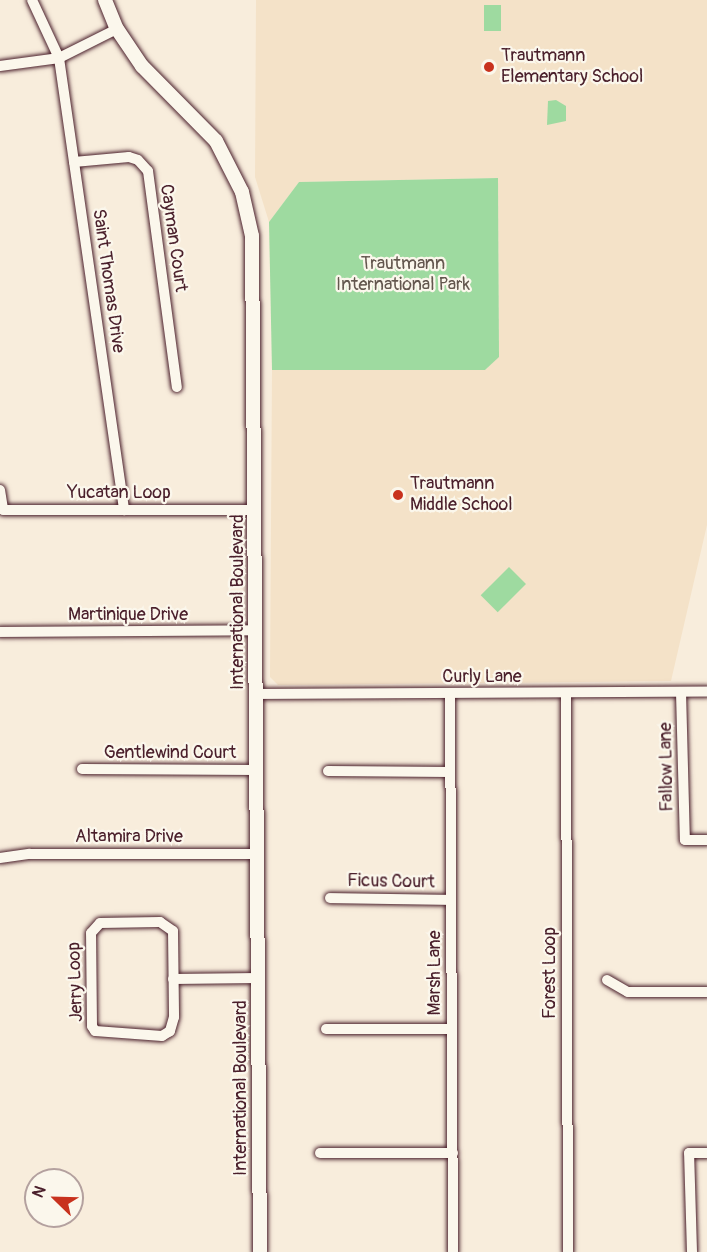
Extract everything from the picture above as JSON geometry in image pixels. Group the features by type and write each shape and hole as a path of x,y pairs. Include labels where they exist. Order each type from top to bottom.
{"main road":[{"name":"International Boulevard","path":"105,0 117,29 142,66 216,141 233,169 249,212 252,236 256,510 260,1252"}],"street":[{"name":"Saint Thomas Drive","path":"32,0 59,58 124,510"},
{"path":"0,66 59,58 117,29"},
{"name":"Cayman Court","path":"74,162 129,157 138,160 148,171 177,387"},
{"name":"Yucatan Loop","path":"0,490 3,510 256,510"},
{"name":"Martinique Drive","path":"0,632 256,630"},
{"name":"Fallow Lane","path":"681,692 685,840 707,840"},
{"name":"Curly Lane","path":"256,694 707,692"},
{"name":"Forest Loop","path":"566,693 568,1252"},
{"name":"Marsh Lane","path":"450,694 453,1252"},
{"name":"Gentlewind Court","path":"82,769 257,770"},
{"path":"328,771 450,772"},
{"name":"Altamira Drive","path":"0,858 30,854 258,854"},
{"name":"Ficus Court","path":"330,898 451,900"},
{"name":"Jerry Loop","path":"100,923 168,925 173,931 173,979 174,1017 170,1031 162,1036 95,1031 92,1026 91,933 100,923"},
{"path":"173,979 258,978"},
{"path":"607,980 628,992 707,992"},
{"path":"326,1029 452,1029"},
{"path":"320,1153 453,1153"},
{"path":"692,1252 689,1153 707,1153"}],"shaded area":[{"path":"256,0 707,0 707,525 671,681 278,685 270,677 272,370 485,370 499,356 498,178 299,182 269,222 255,177"}],"green space":[{"path":"484,5 501,5 501,31 484,31"},
{"path":"556,100 566,106 566,121 547,125 548,101"},
{"name":"Trautmann International Park","path":"498,178 499,357 485,370 272,370 269,222 299,182"},
{"path":"509,567 526,584 498,612 481,595"}],"place":[{"name":"Trautmann Elementary School","path":"489,67"},
{"name":"Trautmann Middle School","path":"398,495"}]}
